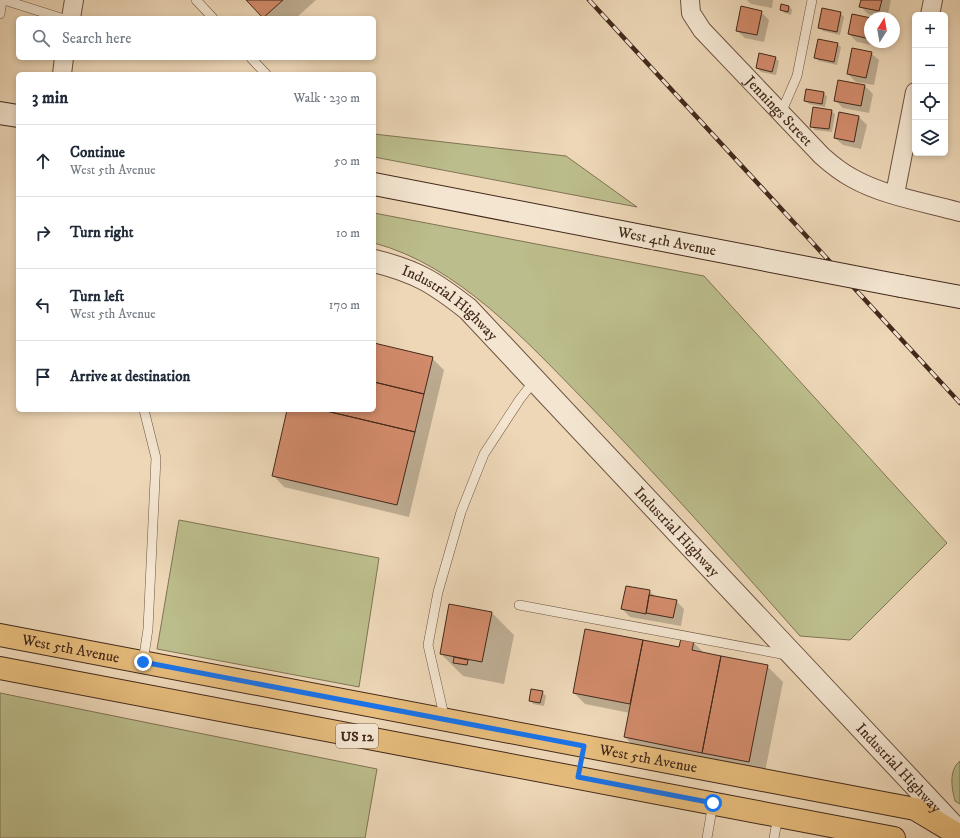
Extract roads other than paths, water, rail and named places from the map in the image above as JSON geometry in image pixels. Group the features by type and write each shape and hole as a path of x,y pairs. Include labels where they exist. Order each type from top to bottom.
{"main road":[{"name":"West 5th Avenue","path":"0,635 915,809 960,836"},
{"path":"136,695 143,662"},
{"name":"US 12","path":"0,668 136,695 578,777 889,838"},
{"path":"578,777 584,746"}],"street":[{"path":"71,16 74,0"},
{"name":"Jennings Street","path":"690,0 691,13 702,30 822,156 839,169 864,184 960,212"},
{"path":"931,12 933,0"},
{"path":"62,72 64,60"},
{"path":"895,194 912,107"},
{"path":"0,113 16,116"},
{"name":"West 4th Avenue","path":"376,184 960,297"},
{"name":"Industrial Highway","path":"376,262 421,276 468,309 960,833"}],"lane":[{"path":"0,14 3,0 55,16"},
{"path":"196,0 211,16"},
{"path":"781,113 797,76 812,0"},
{"path":"253,60 264,72"},
{"path":"445,720 428,645 438,592 461,512 484,454 520,399 535,380"},
{"path":"143,662 148,629 156,458 144,412"},
{"path":"518,605 794,656"},
{"path":"707,838 713,803"},
{"path":"774,838 778,816"}],"railway":[{"path":"589,0 960,403"}]}
